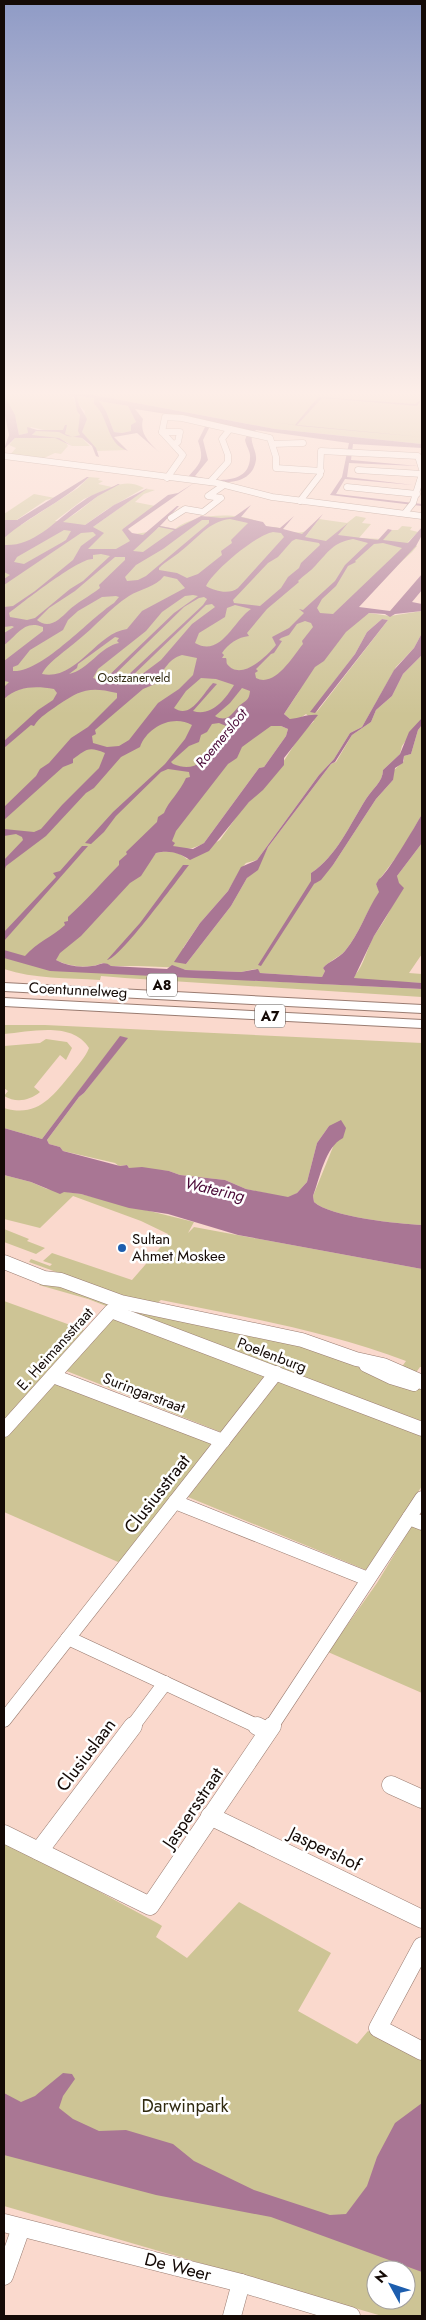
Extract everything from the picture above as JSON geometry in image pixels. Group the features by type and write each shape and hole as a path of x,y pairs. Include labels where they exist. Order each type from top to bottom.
{"highway":[{"name":"A8","path":"20,978 226,990 303,1003"},
{"name":"Coentunnelweg","path":"4,987 422,1009"},
{"name":"Coentunnelweg","path":"4,1002 422,1024"},
{"path":"4,1012 40,1004"}],"street":[{"path":"171,518 184,509 203,512 221,498"},
{"path":"287,498 422,516"},
{"path":"405,513 415,498"},
{"name":"Poelenburg","path":"4,1255 49,1272 61,1280"},
{"name":"Poelenburg","path":"4,1262 44,1278 61,1280 121,1302 302,1340 383,1365 422,1382"},
{"name":"Poelenburg","path":"111,1311 422,1429"},
{"name":"E. Heimansstraat","path":"5,1427 111,1311"},
{"name":"Poelenburg","path":"356,1358 379,1372 422,1386"},
{"name":"Clusiusstraat","path":"4,1718 276,1374"},
{"name":"Suringarstraat","path":"53,1376 223,1441"},
{"name":"Jaspersstraat","path":"39,1851 150,1906 323,1650 368,1579 416,1520 422,1498"},
{"path":"175,1502 368,1579"},
{"path":"68,1638 267,1731"},
{"name":"Clusiuslaan","path":"39,1851 165,1683"},
{"path":"391,1785 422,1800"},
{"name":"Jaspershof","path":"210,1816 422,1919"},
{"path":"4,1834 39,1851"},
{"path":"422,1946 378,2028 422,2051"},
{"path":"4,2276 12,2225"},
{"name":"De Weer","path":"12,2225 241,2284 351,2316"},
{"path":"232,2316 241,2284"}],"green space":[{"name":"Oostzanerveld","path":"28,498 54,498 46,500 15,521 21,525 62,498 86,498 55,521 65,519 76,513 94,498 126,498 85,525 93,527 133,498 139,498 135,502 155,506 124,528 129,535 154,531 161,526 175,529 202,517 224,515 245,517 255,520 266,527 277,527 286,531 301,532 309,530 306,536 319,519 347,523 356,516 366,518 362,523 371,524 359,538 383,539 392,530 398,530 402,526 412,527 410,530 418,532 408,542 417,546 412,552 369,591 356,606 364,616 369,613 390,616 422,611 422,633 414,648 396,667 362,727 350,733 334,759 319,775 257,860 246,863 240,870 228,891 200,923 183,948 186,964 231,906 247,878 259,865 268,847 331,764 336,762 352,735 371,722 376,710 392,696 403,674 422,655 422,718 402,746 400,754 383,770 379,782 366,799 336,849 311,873 314,884 333,865 376,799 393,780 393,771 404,761 404,756 411,754 418,730 422,725 422,814 403,848 376,884 380,892 345,951 323,968 325,971 322,977 260,973 255,969 241,972 186,970 163,967 111,966 103,963 79,966 56,960 58,957 49,970 422,989 422,997 101,976 100,980 51,978 27,975 4,969 4,514","holes":["382,619 388,620 316,713 329,688 355,654 367,632","300,690 284,714 290,719 299,719 306,714 314,721 300,736 274,776 242,809 220,840 187,859 173,852 165,852 156,853 150,861 153,855 171,841 174,843 172,846 185,849 204,843 259,768 264,767 286,736 288,729 281,726 272,726"]},
{"path":"422,843 422,954 409,973 422,974 422,983 356,980 354,978 355,975 394,901 397,876"},
{"path":"4,1025 45,1025 422,1043 422,1225 349,1216 334,1212 314,1202 313,1196 335,1142 329,1126 317,1143 307,1182 297,1193 288,1198 246,1189 225,1180 180,1175 169,1171 129,1168 127,1165 119,1166 115,1163 63,1151 60,1147 49,1144 47,1140 127,1038 120,1037 42,1139 4,1128 4,1108 26,1110 35,1108 43,1103 64,1082 83,1059 89,1048 82,1040 62,1031 38,1030 4,1034"},
{"path":"46,1039 67,1042 72,1048 66,1060 60,1055 34,1087 40,1092 36,1095 22,1100 13,1100 4,1096 8,1091 4,1088 4,1046 40,1043"},
{"path":"4,1175 31,1182 47,1189 81,1194 194,1222 188,1233 194,1227 422,1269 422,1367 415,1374 401,1368 406,1361 376,1350 316,1333 254,1319 161,1300 152,1307 29,1262 31,1259 50,1266 52,1264 43,1261 52,1253 132,1280 165,1242 168,1234 141,1221 73,1196 40,1228 4,1219"},
{"path":"4,1229 45,1248 36,1254 4,1242"},
{"path":"42,1283 293,1343 422,1389 422,1427 88,1299 39,1285"},
{"path":"4,1301 84,1330 4,1420"},
{"path":"112,1317 267,1375 223,1433 64,1370"},
{"path":"54,1380 215,1442 122,1560 118,1562 4,1512 4,1437"},
{"path":"279,1381 422,1435 422,1486 366,1570 188,1497"},
{"path":"414,1522 422,1525 422,1693 328,1652 377,1583"},
{"name":"Darwinpark","path":"4,1840 159,1924 162,1926 156,1937 187,1958 239,1902 331,1953 298,2011 357,2044 368,2031 422,2059 422,2316 382,2316 4,2206"}],"water":[{"path":"52,498 62,498 4,538 4,520 17,520"},
{"path":"87,498 95,498 63,522 85,525 114,505 127,498 134,498 93,527 104,533 88,549 116,549 130,541 122,530 164,498 172,498 128,529 132,533 143,535 177,506 179,506 160,526 176,529 201,516 234,517 251,505 241,517 263,522 266,526 280,528 294,516 283,529 302,534 323,514 305,537 326,541 348,523 338,535 378,540 388,529 392,530 383,540 408,543 422,527 422,535 416,546 359,607 390,611 422,574 422,590 412,602 422,604 422,611 395,614 390,617 385,614 369,613 346,632 324,661 315,667 284,714 290,719 318,715 284,758 284,765 263,790 249,802 209,851 190,860 174,853 156,853 141,876 130,883 81,936 60,953 56,960 78,967 95,966 104,963 111,966 167,969 172,965 186,970 241,972 258,969 260,973 322,977 325,971 323,968 342,954 355,937 379,892 376,884 408,839 422,814 422,843 397,876 399,883 404,888 374,936 354,978 422,983 422,989 50,971 4,958 4,950 25,956 34,947 65,925 64,922 68,921 68,917 119,865 119,861 127,854 126,852 157,822 158,817 164,813 186,778 190,777 189,772 168,769 161,772 116,816 104,832 91,844 85,843 113,812 165,764 185,739 192,725 177,721 162,724 148,734 140,747 121,757 94,788 86,793 46,836 6,866 4,872 4,860 23,840 22,837 16,834 4,836 4,829 34,832 41,829 99,768 105,753 94,749 84,751 73,759 73,763 63,767 4,820 4,807 36,776 40,769 49,763 71,738 88,727 117,698 117,693 92,690 79,693 45,714 34,726 31,725 4,748 4,741 38,710 53,700 57,693 54,689 28,688 21,689 4,699 4,687 9,682 4,681 4,661 43,631 43,627 31,625 26,627 4,645 4,633 14,627 4,627 4,607 13,606 35,591 73,560 81,546 96,535 93,532 81,533 4,585 4,579 10,575 4,572 4,545 16,544 36,536","holes":["230,519 248,523 231,540 232,543 221,551 222,555 198,574 187,578 177,573 159,570 159,568 209,527 223,520","202,520 209,520 209,523 146,576 138,580 127,581 125,577 136,565 163,549","159,527 174,530 143,552 133,551","64,530 71,531 66,540 24,564 14,562 17,557","273,532 281,533 284,537 238,588 222,592 206,586 217,571 256,539","296,539 319,543 320,545 288,577 281,588 260,606 234,603 233,600 268,563 278,557","353,539 368,543 345,565 335,581 303,610 299,609 304,613 289,628 272,637 276,645 267,655 246,669 233,669 227,664 226,658 222,658 224,650 237,639 249,636 247,633 267,609 299,582 332,548 341,542","383,543 402,548 333,614 320,613 317,608 322,599 336,586 348,566 356,562 374,544","93,555 110,556 83,581 70,589 35,618 27,620 10,617 9,613 51,582 86,560 93,559","115,557 125,557 125,560 99,585 100,588 75,605 58,620 50,624 41,623 37,620 49,608 75,591","164,576 177,579 185,588 142,611 127,629 116,632 76,664 54,674 42,674 53,661 84,636 115,607 129,596 161,580","185,596 198,596 174,613 103,681 93,678 98,669 146,631 162,612","102,597 119,597 51,654 25,669 13,671 13,667 18,665 30,650 63,630 68,620 78,611","204,597 207,599 203,605 126,677 115,683 107,682 184,607 199,598","212,604 215,607 192,624 161,660 133,681 128,680 206,605","235,605 251,609 220,642 212,646 195,643 199,633 225,617 227,608","305,621 311,623 313,627 289,663 277,675 270,679 256,678 255,673 258,671 256,669 274,653 282,641 279,640 289,635 297,624","115,637 119,638 117,641 119,643 112,645 82,668 69,674 77,668 78,664","182,655 197,658 193,675 179,689 158,703 129,740 119,746 107,747 93,743 92,736 96,734 95,730 143,689 155,684 154,680 157,675 177,657","201,678 216,679 234,685 217,706 206,712 193,711 217,684 213,683 191,708 186,711 174,708 186,691","242,688 250,691 248,699 231,715 223,719 215,716 230,703","219,723 231,728 215,747 212,755 202,762 189,767 179,766 171,762 189,746 199,742 201,735 207,732 212,724","271,726 281,726 288,729 286,736 264,767 259,768 204,843 193,849 173,846 175,843 172,841 176,831 228,764 237,758 242,747"]},
{"path":"357,498 422,504 422,506"},
{"path":"382,619 388,620 315,713 310,712 355,654 367,632"},
{"path":"422,633 422,655 403,674 392,696 376,710 371,722 352,735 335,762 331,764 268,847 258,870 247,878 231,906 186,964 174,962 200,923 228,891 241,867 257,860 319,775 334,759 350,733 362,727 394,670 414,648"},
{"path":"422,718 422,725 418,730 411,754 404,756 403,763 395,768 393,780 376,799 333,865 321,880 314,884 261,966 258,965 311,881 311,873 336,849 366,799 379,782 383,770 400,754 409,732"},
{"path":"82,846 88,846 4,941 4,932 56,877 53,873 60,871"},
{"path":"183,865 189,865 135,934 113,957 107,960 140,923"},
{"name":"Watering","path":"120,1036 128,1038 79,1097 47,1140 49,1144 60,1147 63,1151 120,1166 127,1165 129,1168 142,1167 169,1171 180,1175 225,1180 246,1189 288,1197 297,1193 307,1182 317,1143 329,1126 341,1120 346,1128 343,1138 337,1142 327,1156 313,1196 314,1202 334,1212 349,1216 422,1225 422,1269 238,1235 168,1214 129,1208 81,1194 64,1192 60,1194 31,1182 4,1175 4,1128 42,1139"},
{"path":"63,2073 72,2074 75,2079 63,2096 59,2108 73,2119 99,2131 126,2130 173,2144 194,2161 254,2190 330,2215 346,2214 367,2186 377,2157 395,2123 422,2103 422,2272 416,2270 416,2260 389,2260 271,2217 156,2195 4,2155 4,2093 21,2102 35,2096"}],"place":[{"name":"Sultan Ahmet Moskee","path":"122,1248"}],"water label":[{"name":"Roemersloot","path":"221,738"}]}
